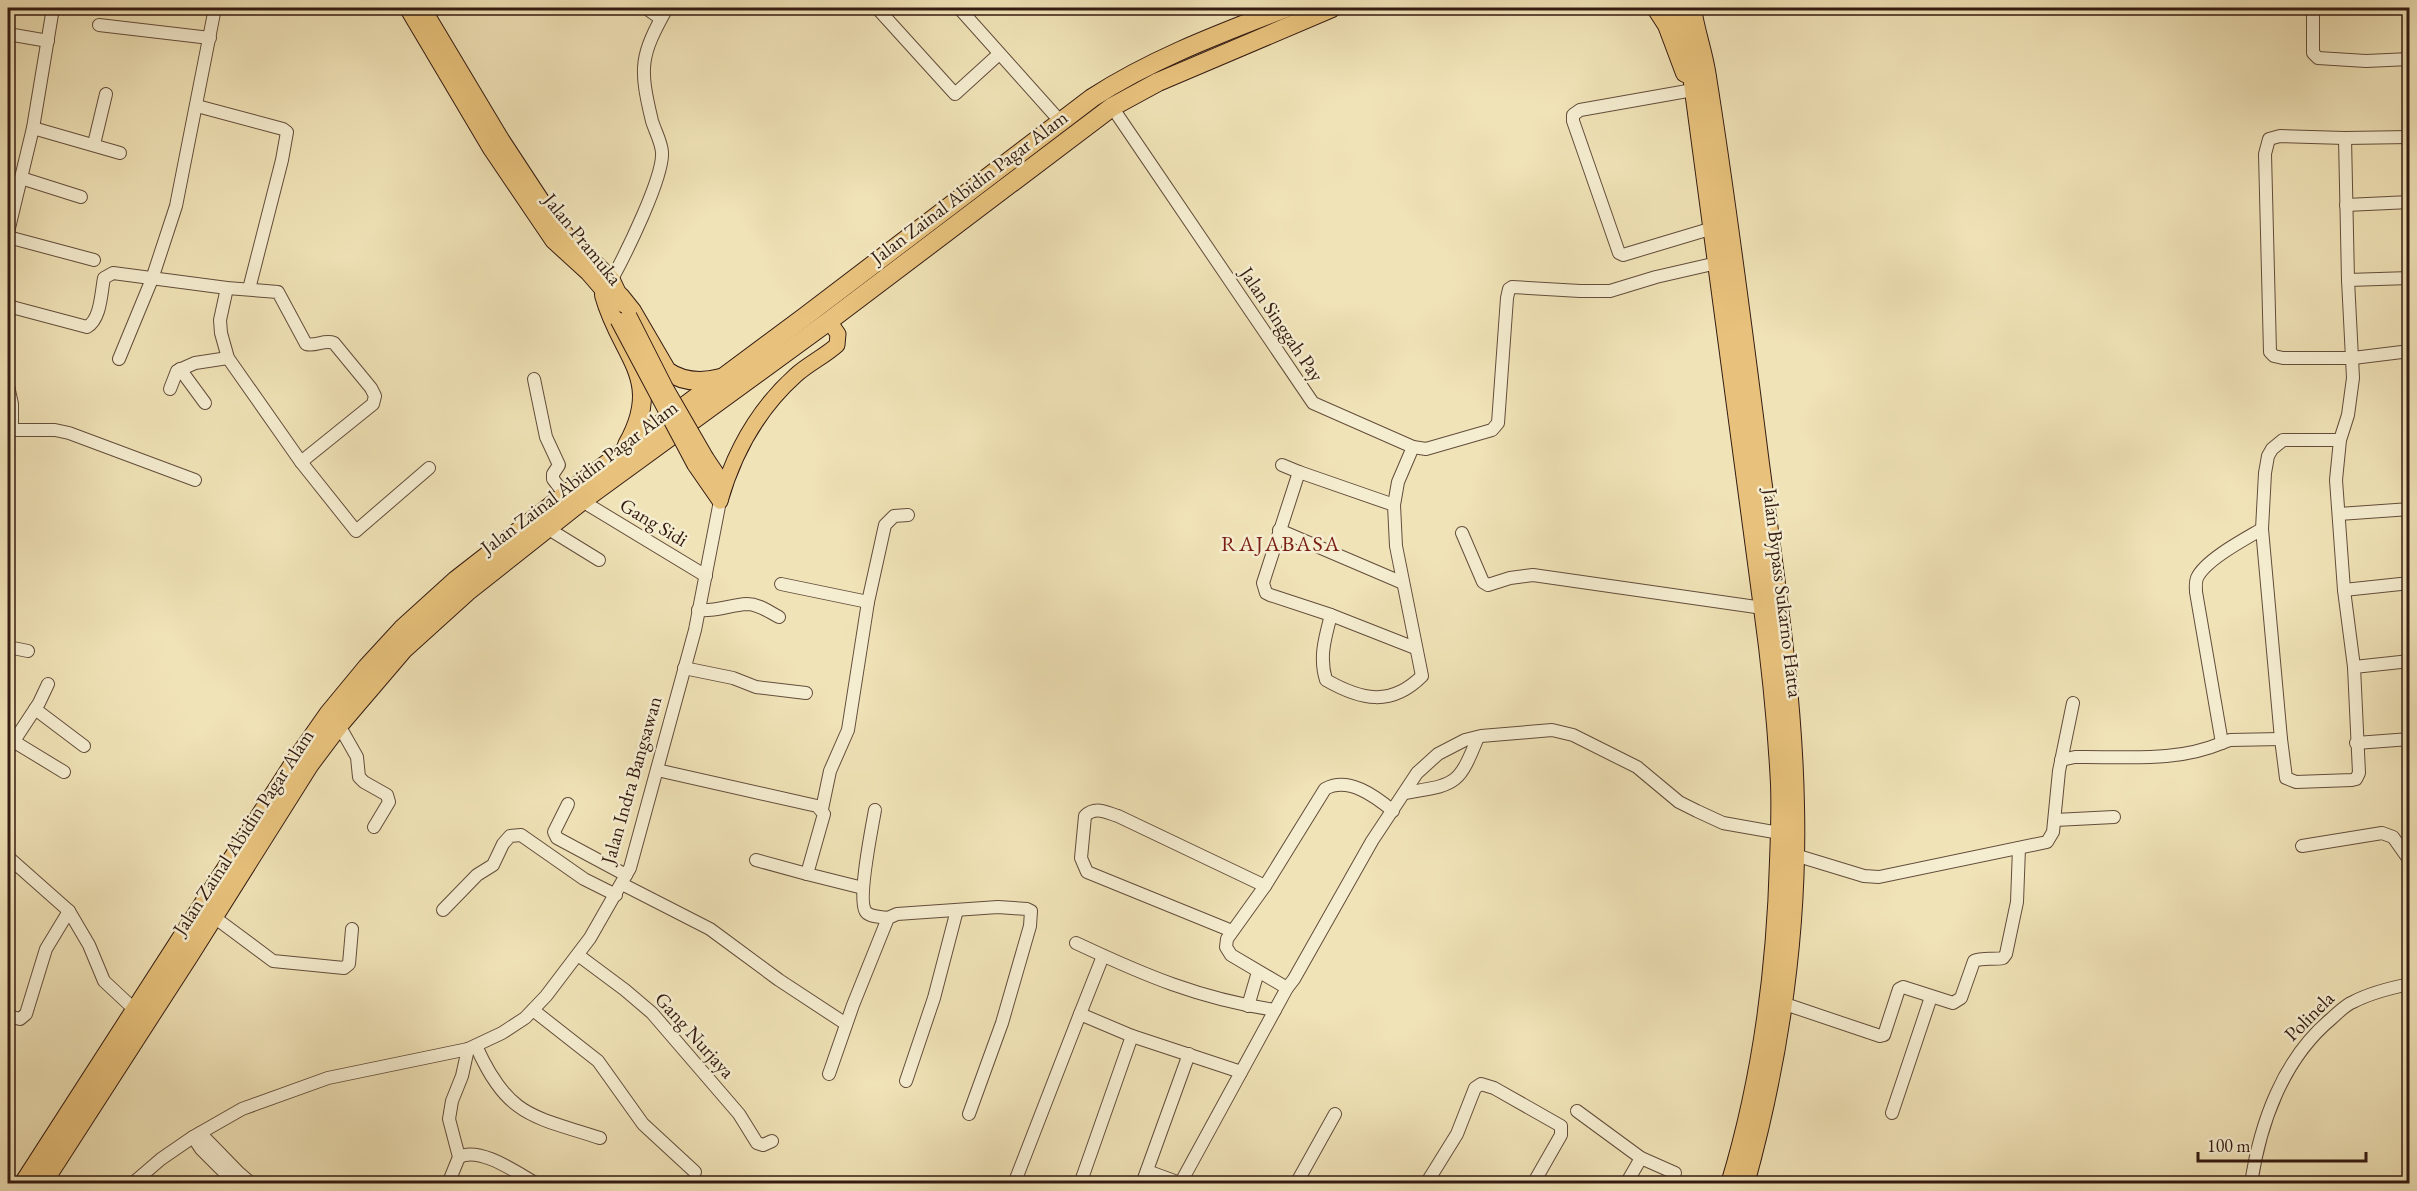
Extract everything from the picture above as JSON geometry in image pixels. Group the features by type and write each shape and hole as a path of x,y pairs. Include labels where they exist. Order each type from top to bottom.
{"highway":[{"name":"Jalan Zainal Abidin Pagar Alam","path":"22,1184 294,762 430,624 547,528 573,498 625,449 1060,121 1119,80 1158,60 1286,8"},
{"name":"Jalan Zainal Abidin Pagar Alam","path":"42,1184 214,917 310,764 367,667 420,612 456,580 829,321 1112,106 1158,82 1332,8"},
{"path":"1656,8 1667,25 1683,71 1697,81"},
{"name":"Jalan Bypass Sukarno Hatta","path":"1678,8 1697,81 1735,258 1754,480"},
{"name":"Jalan Bypass Sukarno Hatta","path":"1692,8 1697,81 1717,263 1790,710 1796,807 1791,936 1772,1071 1746,1184"},
{"path":"1697,81 1701,8"},
{"path":"612,290 632,311 667,370 676,377 693,381 722,378"},
{"path":"612,290 610,316 637,368 642,388 641,416 625,449"},
{"path":"642,388 649,392 660,391 668,382 667,370"},
{"name":"Jalan Bypass Sukarno Hatta","path":"1730,1184 1742,1146 1769,1001 1777,935 1780,786 1777,733 1763,608 1758,510"}],"main road":[{"name":"Jalan Pramuka","path":"407,8 430,34"},
{"name":"Jalan Pramuka","path":"423,8 430,34 490,148 553,241 588,273 612,290 623,318 665,387 720,501"},
{"name":"Jalan Indra Bangsawan","path":"720,501 724,485 745,436 760,415 793,377 837,345 838,334 829,321"},
{"name":"Jalan Pramuka","path":"700,461 724,485"}],"street":[{"path":"8,230 33,128 53,8"},
{"path":"119,359 152,279 176,206 216,8"},
{"path":"612,290 661,164 662,149 653,125 643,72 646,48 663,13 646,8"},
{"path":"877,8 955,94 999,54"},
{"path":"959,8 1060,121"},
{"path":"2313,8 2313,52 2318,58 2366,61 2409,59"},
{"path":"99,25 210,38"},
{"path":"8,34 48,41"},
{"path":"1697,81 1580,110 1573,114 1573,121 1619,253 1623,255 1713,228"},
{"path":"94,144 106,94"},
{"path":"197,106 287,132 249,290"},
{"name":"Jalan Singgah Pay","path":"1112,106 1313,404 1413,447 1432,448 1492,430 1498,423 1509,289 1517,286 1571,291 1610,291 1656,277 1717,263"},
{"path":"33,128 120,153"},
{"path":"2409,137 2280,136 2269,139 2265,154 2270,352 2274,356 2287,358 2353,358 2409,351"},
{"path":"2340,440 2283,441 2272,449 2268,456 2265,473 2262,529 2281,739 2286,778 2296,782 2356,779 2359,773 2354,667 2344,590 2336,480 2340,440 2350,404 2353,358 2348,280 2345,138"},
{"path":"21,178 81,197"},
{"path":"2346,205 2409,202"},
{"path":"8,237 93,260"},
{"path":"8,306 87,327 96,316 104,278 108,274 278,292 306,344 314,345 328,341 334,343 375,396 373,404 301,462"},
{"path":"2348,280 2409,278"},
{"path":"227,288 220,320 228,358 301,462 356,531 429,468"},
{"path":"170,389 173,378 180,369 195,363 228,358"},
{"path":"180,369 205,403"},
{"path":"534,379 543,425 559,465 552,476 573,498"},
{"path":"8,386 12,404 10,430 55,430 69,433 195,480"},
{"path":"1331,615 1324,643 1322,666 1326,680 1360,696 1378,699 1391,696 1422,676 1396,546 1394,505 1398,482 1413,447"},
{"path":"1282,465 1394,505"},
{"path":"1299,472 1263,583 1266,593 1331,615 1415,648"},
{"name":"Gang Sidi","path":"573,498 706,576"},
{"name":"Jalan Indra Bangsawan","path":"132,1184 161,1159 196,1135 242,1109 328,1078 472,1048 502,1034 533,1010 578,955 616,895 635,852 695,630 720,501"},
{"path":"2339,514 2409,509"},
{"path":"818,807 830,771 848,730 868,602 885,525 894,516 908,515"},
{"path":"547,528 599,560"},
{"path":"2219,744 2195,581 2200,572 2233,546 2262,529"},
{"path":"1279,530 1403,583"},
{"path":"1462,532 1483,582 1488,585 1510,578 1533,575 1763,608"},
{"path":"2344,590 2409,583"},
{"path":"781,584 868,602"},
{"path":"698,610 711,612 748,604 759,606 779,617"},
{"path":"8,647 28,651"},
{"path":"2354,667 2409,661"},
{"path":"684,668 733,678 756,687 806,693"},
{"path":"48,684 10,745 64,772"},
{"path":"1795,855 1864,876 1879,877 2047,842 2053,832 2061,760 2073,703"},
{"path":"34,709 84,746"},
{"path":"335,718 357,757 359,777 389,798 389,802 374,827"},
{"path":"1189,1054 1144,1177 1180,1183 1287,988 1372,841 1406,793 1417,773 1438,754 1466,740 1551,730 1573,735 1637,767 1679,802 1697,812 1723,823 1780,833"},
{"path":"1406,793 1446,786 1456,780 1478,737"},
{"path":"2061,760 2075,757 2173,756 2200,752 2230,740 2281,739"},
{"path":"2356,743 2409,739"},
{"path":"657,770 818,807 824,814 807,874"},
{"path":"1287,988 1231,955 1226,947 1227,939 1265,886 1325,789 1334,784 1352,787 1393,810"},
{"path":"568,804 555,832 557,838 710,929 779,980 846,1024"},
{"path":"874,810 863,888 865,911 869,915 888,918 897,914 998,907 1031,911 1030,926 1002,1023 969,1114"},
{"path":"1232,932 1087,872 1081,858 1085,816 1091,810 1097,810 1118,816 1265,886"},
{"path":"2055,819 2114,817"},
{"path":"2302,846 2382,833 2393,837 2409,861"},
{"path":"443,910 477,874 493,865 503,844 510,836 521,836 584,879 616,895"},
{"path":"1782,1003 1880,1036 1884,1035 1899,989 1907,987 1953,1004 1958,1002 1974,961 1979,958 2003,958 2006,954 2017,902 2019,848"},
{"path":"8,857 69,911 89,945 104,981 135,1010"},
{"path":"756,860 863,888"},
{"path":"906,1081 934,998 957,910"},
{"path":"8,1016 20,1018 26,1014 45,949 69,911"},
{"path":"214,917 273,961 344,968 349,964 352,928"},
{"path":"829,1074 888,918"},
{"path":"1076,943 1130,969 1186,991 1275,1010"},
{"name":"Gang Nurjaya","path":"578,955 652,1013 739,1114 757,1143 763,1145 772,1141"},
{"path":"1014,1184 1103,956"},
{"path":"1248,1006 1258,972"},
{"name":"Polinela","path":"2251,1184 2267,1117 2290,1065 2304,1044 2351,1002 2409,984"},
{"path":"1892,1113 1931,997"},
{"path":"533,1010 597,1061 643,1124 695,1172"},
{"path":"1080,1014 1132,1036 1241,1072"},
{"path":"1080,1184 1132,1036"},
{"path":"472,1048 489,1075 512,1103 537,1118 600,1138"},
{"path":"459,1157 449,1119 452,1101 472,1048"},
{"path":"1426,1184 1457,1134 1475,1088 1481,1084 1494,1088 1561,1126 1561,1135 1533,1184"},
{"path":"1576,1111 1641,1158 1675,1173"},
{"path":"1296,1184 1335,1114"},
{"path":"196,1135 201,1149 236,1184"},
{"path":"196,1135 252,1184"},
{"path":"447,1184 459,1157 466,1153 482,1155 537,1184"},
{"path":"1626,1184 1641,1158"}],"district":[{"name":"RAJABASA","path":"1281,543"}]}
